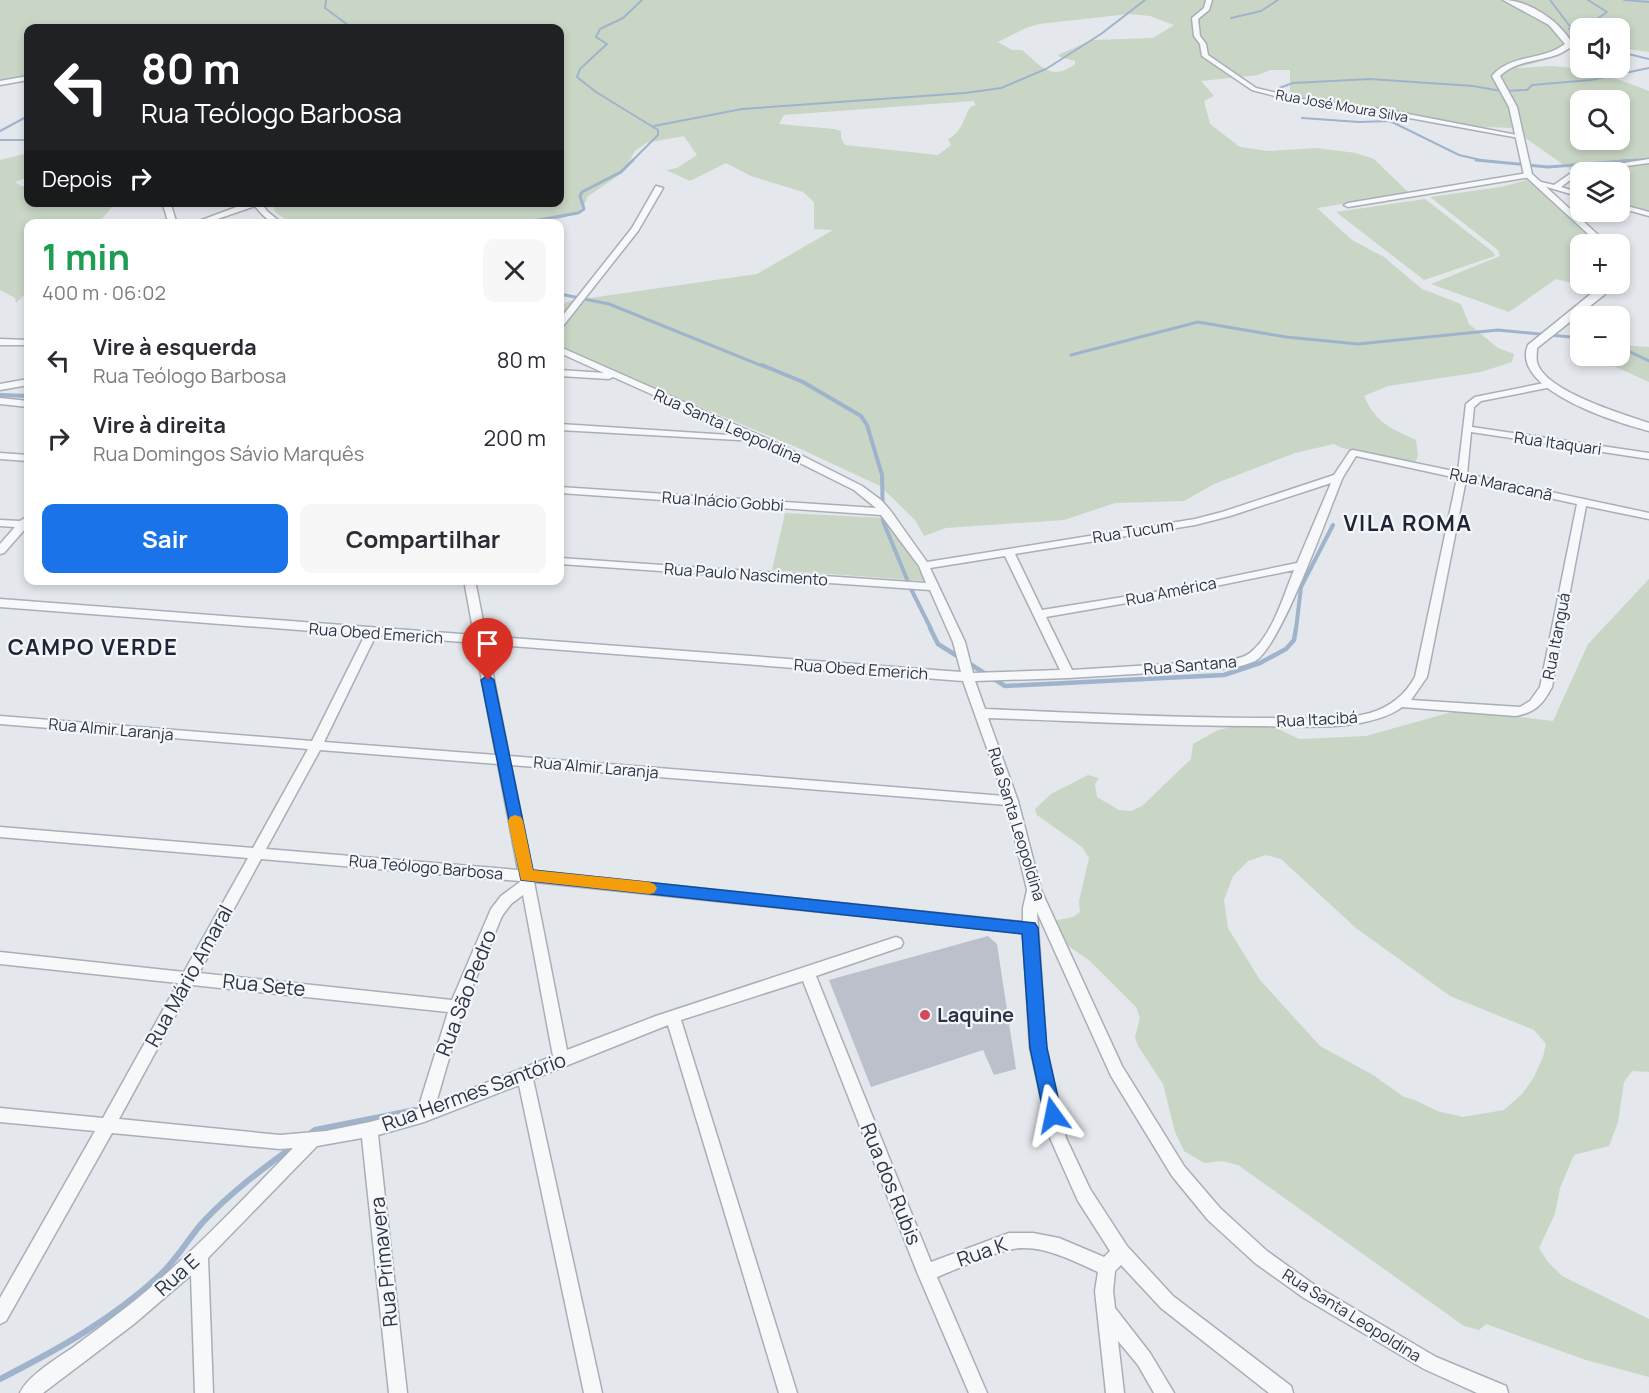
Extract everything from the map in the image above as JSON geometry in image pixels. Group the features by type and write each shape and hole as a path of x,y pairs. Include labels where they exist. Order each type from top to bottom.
{"street":[{"name":"Rua José Moura Silva","path":"1209,0 1207,9 1195,18 1203,52 1215,64 1254,89 1302,101 1382,111 1519,136"},
{"path":"1506,0 1545,20 1561,33 1569,45 1558,53 1506,68 1496,76 1513,107 1528,175 1593,234"},
{"path":"0,83 24,79"},
{"path":"1555,188 1576,172 1649,162"},
{"path":"1348,205 1528,175"},
{"path":"1537,183 1570,192"},
{"path":"564,319 635,229 659,188"},
{"path":"209,219 244,207"},
{"path":"260,207 273,219"},
{"path":"1630,209 1647,214"},
{"path":"1599,294 1532,347 1529,356 1532,367 1549,385 1598,409 1649,427"},
{"path":"0,342 24,344"},
{"name":"Rua Santa Leopoldina","path":"564,352 761,440 858,488 886,512 924,566 959,642 968,677 1012,801 1034,890 1116,1071 1178,1171 1214,1214 1261,1257 1310,1292 1430,1363 1499,1393"},
{"path":"564,373 616,376"},
{"path":"0,387 24,383"},
{"name":"Rua Itacibá","path":"980,713 1215,722 1308,721 1353,719 1380,714 1402,703 1412,693 1421,677 1462,477 1469,406 1472,402 1549,385"},
{"path":"0,401 24,404"},
{"path":"564,428 761,440"},
{"name":"Rua Itaquari","path":"1468,429 1649,456"},
{"name":"Rua Maracanã","path":"1353,453 1649,516"},
{"name":"Rua Santana","path":"968,677 1068,674 1233,664 1252,658 1264,646 1302,565 1338,477 1353,453"},
{"path":"0,456 24,458"},
{"name":"Rua Tucum","path":"924,566 1194,522 1226,514 1338,477"},
{"name":"Rua Inácio Gobbi","path":"564,490 886,512"},
{"name":"Rua Itanguá","path":"1402,703 1515,712 1527,711 1538,704 1546,687 1582,502"},
{"path":"0,523 24,523"},
{"path":"0,552 24,526"},
{"path":"1008,551 1068,674"},
{"name":"Rua Paulo Nascimento","path":"564,561 933,587"},
{"name":"Rua América","path":"1040,614 1167,593 1302,565"},
{"path":"470,585 561,1060"},
{"name":"Rua Obed Emerich","path":"0,603 968,677"},
{"name":"Rua Mário Amaral","path":"0,1314 108,1126 316,746 371,633"},
{"name":"Rua Almir Laranja","path":"0,720 1012,801"},
{"name":"Rua Teólogo Barbosa","path":"0,832 258,852 1030,928"},
{"name":"Rua São Pedro","path":"423,1115 457,1006 496,913 527,880"},
{"path":"1034,890 1030,908 1030,928 1038,1048 1058,1138 1083,1195 1121,1252 1167,1302 1284,1393"},
{"name":"Rua Hermes Santório","path":"0,1115 280,1142 311,1141 369,1130 423,1115 525,1076 626,1033 896,943"},
{"name":"Rua Sete","path":"0,958 457,1006"},
{"name":"Rua dos Rubis","path":"808,974 926,1272 978,1393"},
{"path":"673,1017 788,1393"},
{"path":"525,1076 593,1393"},
{"name":"Rua Primavera","path":"369,1130 398,1393"},
{"name":"Rua E","path":"30,1393 57,1369 141,1307 199,1255 311,1141"},
{"name":"Rua K","path":"926,1272 1008,1241 1033,1241 1059,1245 1107,1267"},
{"path":"1115,1393 1104,1291 1107,1267 1121,1252"},
{"path":"199,1255 204,1393"},
{"path":"1107,1313 1144,1359 1165,1393"}],"green space":[{"path":"0,0 1649,0 1649,52 1630,49 1630,18 1570,18 1570,49 1560,56 1516,68 1553,66 1570,68 1570,78 1614,78 1649,91 1649,212 1630,206 1630,162 1570,162 1570,169 1511,128 1463,126 1290,97 1290,70 1270,70 1258,75 1201,81 1214,96 1204,101 1210,124 1240,147 1268,151 1316,148 1356,153 1374,159 1409,193 1317,208 1352,240 1384,257 1422,289 1461,304 1469,324 1498,348 1514,354 1512,362 1481,372 1388,386 1364,396 1379,419 1416,440 1418,455 1416,461 1411,463 1342,448 1334,444 1295,453 1214,484 1184,501 1115,503 1064,520 946,528 924,536 915,520 880,486 803,450 564,350 564,304 569,301 757,274 833,230 814,229 814,202 803,192 751,176 726,163 690,181 666,170 677,168 697,155 684,136 646,143 635,151 622,173 587,197 581,209 558,219 285,219 276,213 273,207 564,207 564,24 24,24 24,78 0,82","holes":["1129,14 1150,16 1174,25 1153,38 1092,40 1058,55 1075,61 1075,64 1059,72 1047,70 1022,50 1012,50 998,42 1039,24","973,101 976,105 970,107 959,129 948,139 951,145 938,155 845,145 841,138 841,131 779,124 784,115"]},
{"path":"24,154 24,179 15,182 24,186 24,207 112,207 102,219 24,219 24,295 16,303 15,298 0,290 0,160"},
{"path":"1527,180 1570,219 1570,222 1574,222 1587,234 1570,234 1570,283 1556,279 1509,312 1431,284 1500,256 1498,250 1430,197 1501,187"},
{"path":"1425,199 1493,252 1495,256 1424,280 1336,212"},
{"path":"1630,346 1649,347 1649,382 1614,366 1630,366"},
{"path":"785,513 886,518 926,581 772,570"},
{"path":"1649,579 1649,1072 1632,1071 1624,1082 1618,1122 1609,1146 1574,1155 1560,1188 1555,1214 1539,1248 1548,1262 1562,1276 1649,1319 1649,1377 1586,1360 1486,1324 1479,1330 1464,1326 1238,1165 1222,1161 1204,1163 1184,1151 1175,1132 1163,1084 1138,1046 1135,1037 1140,1018 1136,1007 1090,961 1057,938 1053,921 1073,917 1080,912 1079,901 1089,858 1082,847 1037,815 1035,809 1051,794 1088,775 1099,778 1095,784 1097,797 1119,810 1131,811 1142,806 1191,759 1193,744 1218,730 1232,727 1274,727 1299,739 1366,736 1459,710 1553,721 1588,644","holes":["1266,855 1281,859 1356,928 1450,996 1534,1030 1546,1044 1534,1077 1522,1094 1504,1110 1463,1117 1437,1111 1404,1097 1373,1075 1320,1046 1260,980 1228,928 1224,900 1233,876 1248,861"]}],"building":[{"name":"Laquine","path":"988,936 997,944 1016,1069 994,1075 983,1050 871,1087 829,980"}],"waterway":[{"path":"326,0 325,8 347,24"},
{"path":"544,219 578,213 584,209 580,196 582,192 621,172 658,135 658,130 596,92 577,77 580,69 607,44 596,37 600,29 623,18 642,0"},
{"path":"654,126 742,109 965,93 1001,88 1046,69 1101,34 1145,0"},
{"path":"1231,18 1261,11 1278,0"},
{"path":"1550,0 1570,26"},
{"path":"1588,0 1607,12 1598,18"},
{"path":"1624,0 1649,2"},
{"path":"1630,54 1649,59"},
{"path":"1279,88 1293,83 1370,79 1473,86 1501,91 1527,90 1532,85 1591,80 1649,68"},
{"path":"0,131 24,118"},
{"path":"1302,118 1359,122 1390,121 1459,155 1484,161"},
{"path":"0,140 24,140"},
{"path":"1618,161 1649,159"},
{"path":"1476,160 1484,161"},
{"path":"1484,161 1548,167 1637,160"},
{"path":"564,295 609,304 765,367"},
{"path":"1071,355 1198,322 1286,337 1358,344 1498,330 1570,337"},
{"path":"1630,352 1649,361"},
{"path":"762,365 803,382 861,416 867,425 882,475 883,521 911,589 931,629"},
{"path":"0,395 24,396"},
{"path":"1296,629 1301,587 1333,525"},
{"path":"930,628 938,644 1005,686 1224,675 1260,663 1286,649 1294,640 1296,628"},
{"path":"308,1135 315,1130 415,1110"},
{"path":"0,1379 84,1333 142,1291 166,1269 213,1211 294,1146"}],"slow traffic":[{"path":"515,821 526,876 649,888"}],"place":[{"name":"Laquine","path":"925,1015"}],"district":[{"name":"VILA ROMA","path":"1408,523"},
{"name":"CAMPO VERDE","path":"93,647"}],"route":[{"path":"488,680 526,876 1030,928 1038,1048 1053,1115"}]}
